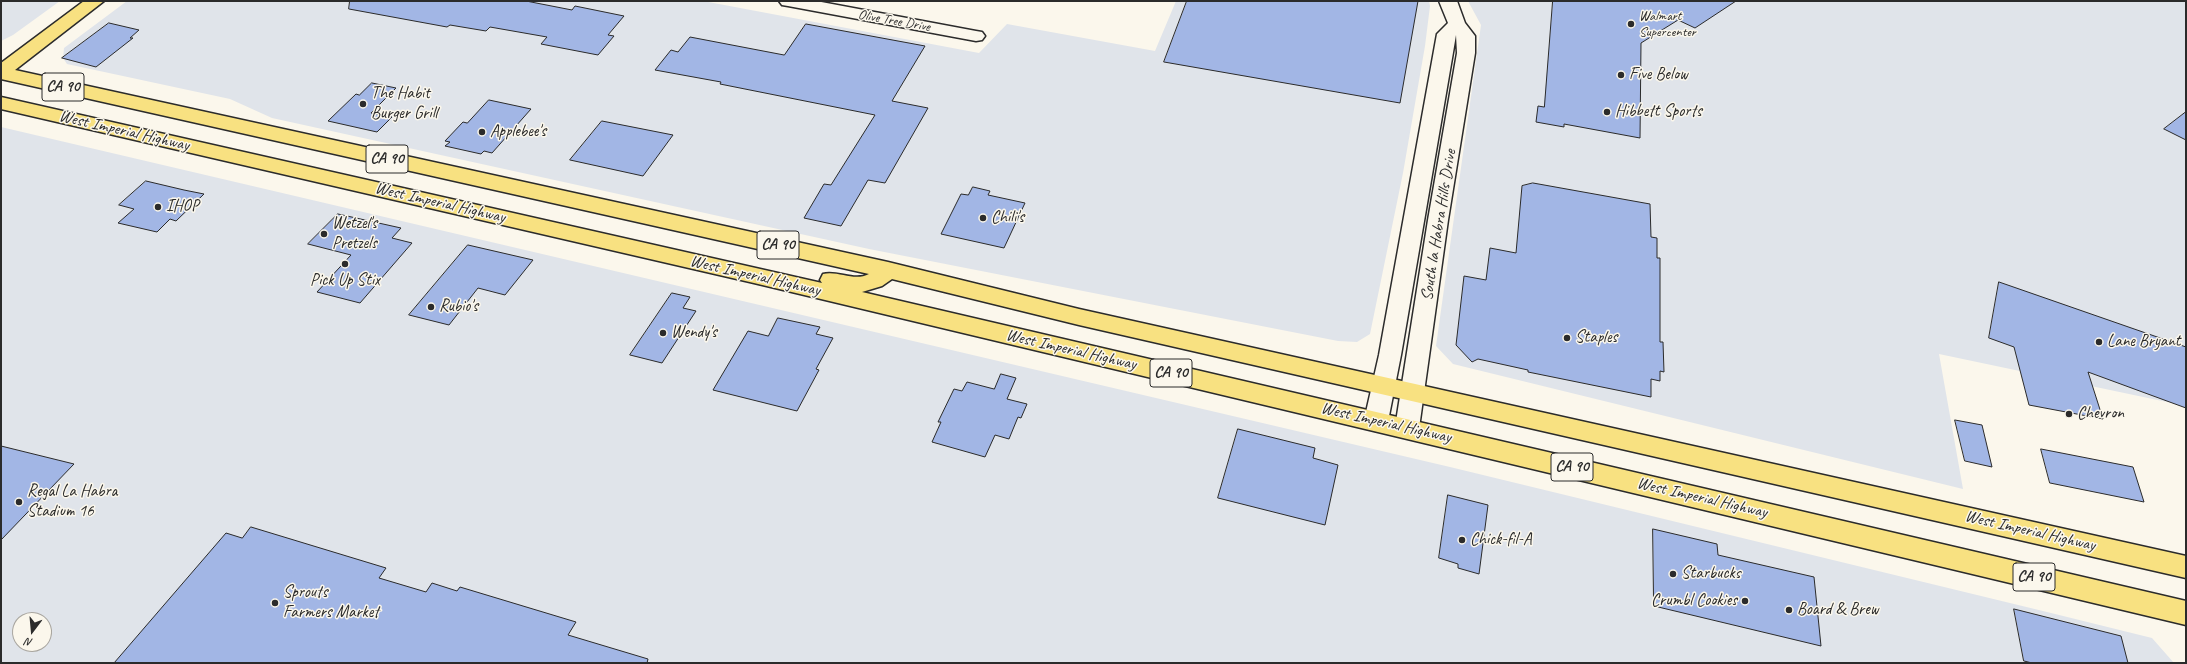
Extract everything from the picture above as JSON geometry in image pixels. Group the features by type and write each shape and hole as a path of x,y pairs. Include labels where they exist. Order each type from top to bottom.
{"main road":[{"path":"1,72 94,1"},
{"name":"West Imperial Highway","path":"1,72 888,270 1079,317 2186,567"},
{"name":"West Imperial Highway","path":"1,103 734,271 1407,428 2186,613"},
{"path":"734,271 742,265 755,262 859,286 879,279 888,270"}],"street":[{"name":"Olive Tree Drive","path":"788,1 839,6 976,36"},
{"name":"South la Habra Hills Drive","path":"1407,428 1414,392 1438,220 1466,53 1466,36 1456,24 1448,1"},
{"name":"South la Habra Hills Drive","path":"1376,421 1384,385 1446,34 1456,24"}],"shaded area":[{"path":"1,1 60,1 13,35 1,41"},
{"path":"127,1 703,1 979,53 1007,24 1155,51 1176,1 1429,1 1430,6 1425,46 1403,173 1370,334 1357,342 1338,341 869,249 272,118 230,99 67,64 63,58 64,48"},
{"path":"1468,1 2186,1 2186,406 1939,354 1963,489 1453,364 1436,346 1481,25"},
{"path":"1,127 1450,467 2047,612 2152,638 2174,663 1,663"}],"building":[{"path":"350,1 526,1 572,10 575,6 624,16 608,35 614,36 598,55 541,44 547,37 490,27 486,31 450,25 447,27 349,9"},
{"path":"1187,1 1418,1 1400,103 1164,62"},
{"path":"1553,1 1736,1 1695,28 1678,20 1641,43 1640,138 1564,124 1564,127 1536,122 1538,106 1544,107"},
{"path":"109,23 139,30 130,38 133,38 96,67 62,58"},
{"path":"806,24 925,46 892,101 928,108 885,183 868,180 841,226 804,218 824,184 831,185 875,115 720,84 721,82 655,70 671,50 678,52 690,37 784,55"},
{"name":"The Habit Burger Grill","path":"372,83 396,88 371,113 392,117 377,132 328,121 356,94 359,95"},
{"name":"Applebee's","path":"489,100 531,109 492,153 484,151 481,154 445,146 450,142 445,141 463,122 467,123"},
{"path":"2186,112 2186,140 2164,129"},
{"path":"602,121 673,135 643,176 570,160"},
{"name":"IHOP","path":"146,181 204,194 176,221 170,219 157,232 118,223 134,209 119,205"},
{"path":"1533,183 1650,204 1651,237 1657,238 1657,258 1660,258 1660,342 1663,342 1664,372 1660,371 1660,381 1651,379 1651,397 1528,372 1528,370 1478,359 1472,362 1456,345 1464,276 1486,280 1490,248 1516,253 1522,186"},
{"name":"Chili's","path":"973,187 990,191 988,195 1025,203 1004,248 941,234 961,194 968,195"},
{"path":"338,214 401,228 392,238 412,243 360,303 317,292 351,255 308,244"},
{"path":"468,245 533,260 505,295 478,288 449,325 409,315"},
{"path":"1999,282 2186,347 2186,408 2088,372 2103,419 2029,405 2014,347 1989,338"},
{"name":"Wendy's","path":"672,293 690,297 683,308 696,311 662,363 630,355"},
{"path":"778,318 820,327 816,334 833,338 816,369 819,370 797,411 713,390 748,331 768,336"},
{"path":"1001,374 1016,378 1007,399 1027,404 1021,418 1018,417 1009,439 995,435 985,457 932,442 941,422 938,422 954,389 962,391 967,382 994,389"},
{"path":"1955,420 1982,425 1992,467 1965,461"},
{"path":"1238,429 1315,448 1313,458 1338,465 1325,525 1218,498"},
{"name":"Regal La Habra Stadium 16","path":"1,446 74,464 1,540"},
{"path":"2041,449 2133,467 2144,502 2050,483"},
{"name":"Chick-fil-A","path":"1448,495 1488,505 1479,574 1458,568 1458,564 1439,558"},
{"path":"251,527 386,568 379,578 426,592 432,583 457,591 460,587 576,622 568,635 648,659 647,663 114,663 226,533 242,538"},
{"path":"1653,529 1717,544 1718,555 1814,577 1821,646 1654,606"},
{"path":"2014,609 2121,636 2128,663 2032,663 2024,661"}],"place":[{"name":"Walmart Supercenter","path":"1631,24"},
{"name":"Five Below","path":"1621,75"},
{"name":"The Habit Burger Grill","path":"363,104"},
{"name":"Hibbett Sports","path":"1607,112"},
{"name":"Applebee's","path":"482,132"},
{"name":"IHOP","path":"158,207"},
{"name":"Chili's","path":"983,218"},
{"name":"Wetzel's Pretzels","path":"324,234"},
{"name":"Pick Up Stix","path":"345,264"},
{"name":"Rubio's","path":"431,307"},
{"name":"Wendy's","path":"663,333"},
{"name":"Staples","path":"1567,338"},
{"name":"Lane Bryant","path":"2099,342"},
{"name":"Chevron","path":"2069,414"},
{"name":"Regal La Habra Stadium 16","path":"19,502"},
{"name":"Chick-fil-A","path":"1462,540"},
{"name":"Starbucks","path":"1673,574"},
{"name":"Crumbl Cookies","path":"1745,601"},
{"name":"Sprouts Farmers Market","path":"275,603"},
{"name":"Board & Brew","path":"1789,610"}]}
